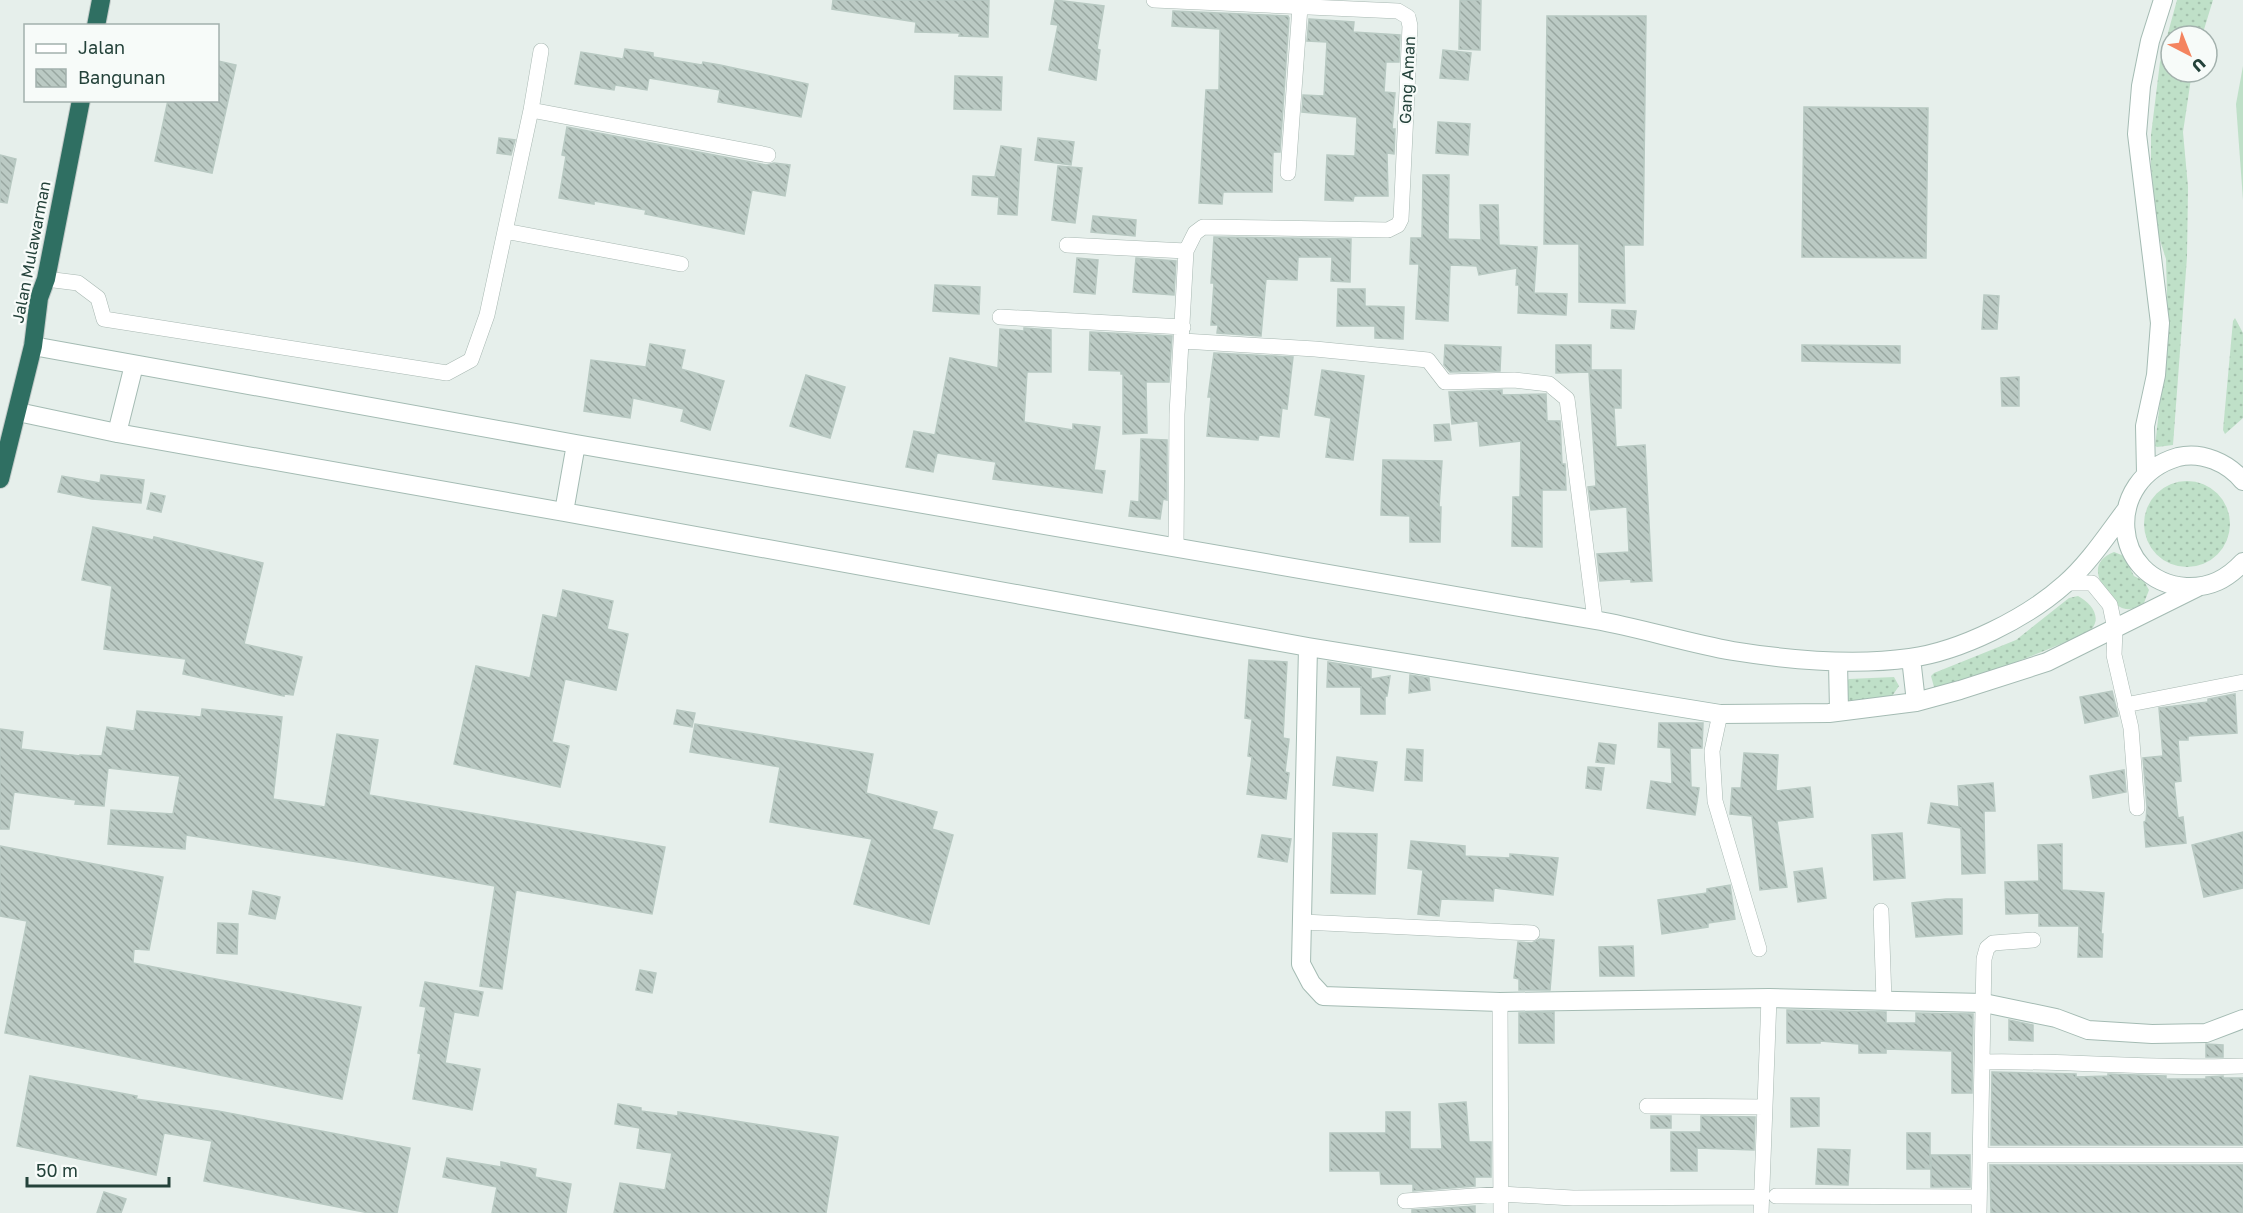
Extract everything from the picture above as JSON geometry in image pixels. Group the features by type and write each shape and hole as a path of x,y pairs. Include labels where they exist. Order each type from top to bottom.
{"highway":[{"path":"96,24 101,0"},
{"name":"Jalan Mulawarman","path":"0,479 33,346 39,298 46,279 81,102"}],"street":[{"name":"Gang Aman","path":"1154,0 1398,11 1408,16 1410,26 1401,219 1398,225 1388,230 1203,227 1195,233 1186,251"},
{"path":"2146,473 2145,426 2156,375 2160,323 2138,134 2141,86 2150,41 2163,0"},
{"path":"1288,173 1300,7"},
{"path":"46,279 78,284 98,298 104,319 447,373 471,360 487,315 531,110 541,51"},
{"path":"531,110 768,155"},
{"path":"505,231 681,264"},
{"path":"1067,245 1186,251 1177,414 1176,548"},
{"path":"1000,317 1428,360 1445,382 1514,380 1549,384 1567,399 1595,620"},
{"path":"33,346 576,444 1640,628 1731,650 1838,662 1911,658 1949,648 2018,619 2066,584 2096,550 2126,510 2134,489 2146,473 2163,462 2182,456 2201,456 2220,462 2236,472 2243,481"},
{"path":"117,433 134,365"},
{"path":"18,412 117,433 1308,647 1720,714 1829,713 1916,702 1960,690 2047,662 2198,588 2235,577 2243,562"},
{"path":"564,512 576,444"},
{"path":"2126,510 2125,532 2134,556 2150,574 2173,586 2198,588"},
{"path":"2066,584 2092,583 2110,606 2115,629 2114,655 2131,728 2138,808"},
{"path":"1308,647 1301,964 1311,982 1323,996 1500,1002 1770,998 1984,1003 2056,1018 2088,1030 2152,1034 2206,1034 2243,1019"},
{"path":"1911,658 1916,702"},
{"path":"1838,662 1839,711"},
{"path":"2125,705 2243,682"},
{"path":"1720,714 1712,750 1715,801 1759,949"},
{"path":"1881,911 1884,1001"},
{"path":"1303,922 1532,933"},
{"path":"1405,1201 1501,1194 1573,1197 1769,1197 1979,1205 1984,959 1989,945 2033,940"},
{"path":"1761,1213 1769,1197 1765,1107 1770,998"},
{"path":"1500,1002 1501,1213"},
{"path":"1982,1062 2026,1061 2155,1067 2243,1066"},
{"path":"1647,1106 1765,1107"},
{"path":"1980,1155 2243,1155"}],"green space":[{"path":"2177,0 2213,0 2206,24 2170,24"},
{"path":"2243,66 2243,200 2236,104"},
{"path":"2159,70 2159,84 2190,84 2183,132 2188,187 2187,257 2173,445 2157,447 2155,446 2168,330 2166,259 2158,234 2151,167 2151,135"},
{"path":"2235,318 2243,333 2243,418 2225,434 2223,430"},
{"path":"2187,481 2211,488 2223,500 2230,524 2223,548 2211,560 2187,567 2163,560 2151,548 2144,524 2151,500 2163,488"},
{"path":"2114,552 2124,556 2134,576 2144,581 2149,590 2144,603 2135,608 2126,609 2118,605 2101,582 2099,565 2102,560"},
{"path":"2078,596 2091,607 2096,616 2093,627 2086,634 1938,690 1934,687 1931,676 1934,673 2016,640 2069,598"},
{"path":"1894,677 1899,686 1890,699 1847,705 1844,683 1849,679"}],"building":[{"path":"833,0 989,0 988,37 959,36 960,33 915,32 916,22 832,9"},
{"path":"1055,0 1104,6 1097,49 1100,50 1096,80 1049,70 1058,25 1051,24"},
{"path":"1460,0 1481,0 1480,50 1459,49"},
{"path":"1173,11 1288,16 1280,152 1273,152 1272,192 1223,192 1222,204 1199,203 1206,90 1219,90 1220,29 1172,26"},
{"path":"1547,16 1646,16 1643,245 1624,245 1625,303 1579,302 1579,244 1544,244"},
{"path":"1309,19 1354,22 1353,32 1400,35 1399,62 1386,62 1384,92 1395,93 1392,129 1395,129 1394,154 1387,153 1388,196 1354,196 1353,201 1325,200 1327,155 1355,156 1357,117 1302,112 1303,95 1324,96 1327,42 1307,41"},
{"path":"625,49 653,53 653,57 702,65 703,62 808,84 801,117 718,102 720,90 649,78 647,90 615,85 614,90 575,84 581,52 623,59"},
{"path":"1443,50 1471,53 1468,80 1440,78"},
{"path":"219,61 236,65 212,173 155,161 168,102 219,102"},
{"path":"955,76 1002,77 1001,110 954,109"},
{"path":"1804,107 1928,108 1926,258 1802,257"},
{"path":"1438,122 1470,124 1468,155 1436,153"},
{"path":"567,127 766,165 774,163 790,165 785,196 752,190 744,234 645,214 646,210 594,201 594,204 559,198 566,156 562,155"},
{"path":"499,138 515,140 511,155 497,153"},
{"path":"1038,138 1074,142 1071,165 1035,160"},
{"path":"1001,146 1021,149 1017,215 998,214 999,197 972,195 973,176 995,177"},
{"path":"0,155 16,159 7,203 0,202"},
{"path":"1058,166 1082,168 1075,223 1052,220"},
{"path":"1423,175 1449,175 1448,239 1481,240 1480,205 1498,205 1499,245 1537,247 1534,293 1567,294 1566,315 1518,313 1517,268 1479,275 1477,266 1450,265 1448,321 1416,319 1419,264 1410,264 1411,238 1422,238"},
{"path":"1093,216 1136,220 1135,236 1091,232"},
{"path":"1214,237 1351,239 1350,282 1331,281 1332,257 1298,257 1297,280 1266,279 1261,336 1217,333 1218,325 1211,325"},
{"path":"1077,258 1098,260 1095,294 1074,292"},
{"path":"1136,258 1176,261 1174,295 1133,292"},
{"path":"935,285 980,287 979,314 933,311"},
{"path":"1338,289 1365,289 1365,306 1404,307 1403,339 1375,338 1375,326 1337,326"},
{"path":"1984,295 1999,296 1997,329 1982,329"},
{"path":"1612,310 1636,311 1634,329 1611,328"},
{"path":"1024,328 1051,330 1051,372 1027,372 1024,422 1073,430 1073,424 1100,427 1094,470 1105,471 1102,493 993,479 996,462 937,453 933,472 906,467 914,431 935,435 950,358 998,368 1000,329 1024,331"},
{"path":"1090,332 1172,336 1169,382 1146,382 1147,433 1123,434 1123,374 1121,371 1089,370"},
{"path":"650,344 685,350 681,369 724,381 710,430 681,421 684,409 633,398 630,418 584,411 591,360 646,367"},
{"path":"1445,345 1501,347 1500,371 1450,372 1444,365"},
{"path":"1556,345 1591,345 1591,370 1621,370 1621,408 1614,408 1616,447 1645,445 1652,581 1631,582 1631,579 1600,581 1597,554 1629,552 1627,507 1591,510 1588,487 1596,486 1589,372 1556,373"},
{"path":"1802,345 1900,346 1900,363 1802,361"},
{"path":"1214,353 1293,357 1287,409 1282,408 1279,437 1259,435 1258,440 1207,436 1211,397 1208,397"},
{"path":"1322,370 1364,376 1353,460 1326,457 1331,418 1315,415"},
{"path":"806,375 845,387 830,438 790,426"},
{"path":"2019,377 2019,406 2002,406 2001,378"},
{"path":"1502,390 1502,395 1546,394 1547,421 1560,421 1566,490 1542,490 1542,547 1512,546 1513,497 1520,497 1521,441 1480,446 1478,421 1452,424 1449,392"},
{"path":"1449,424 1451,440 1435,441 1434,425"},
{"path":"1141,439 1167,440 1167,500 1163,499 1160,519 1129,516 1131,501 1139,502"},
{"path":"1383,460 1442,461 1439,507 1441,507 1440,542 1410,542 1410,516 1381,515"},
{"path":"101,475 144,480 141,503 92,499 58,492 62,476 100,483"},
{"path":"151,493 165,496 161,512 147,509"},
{"path":"93,527 153,540 154,537 263,563 244,644 302,657 293,695 284,694 284,696 183,674 186,659 104,649 112,586 82,580"},
{"path":"563,590 613,601 607,629 628,634 616,690 565,679 552,742 569,746 560,787 454,764 476,666 530,678 543,615 557,618"},
{"path":"1249,660 1287,662 1283,738 1289,739 1285,772 1289,773 1286,799 1247,794 1252,757 1248,756 1252,719 1245,718"},
{"path":"1328,662 1371,669 1371,679 1390,676 1387,696 1385,696 1385,714 1361,714 1361,687 1327,687"},
{"path":"1410,675 1429,678 1430,690 1409,693"},
{"path":"2112,691 2118,716 2085,723 2080,697"},
{"path":"2235,694 2237,733 2188,736 2188,740 2178,740 2181,781 2174,782 2178,818 2183,817 2186,843 2146,847 2144,822 2147,807 2143,758 2163,756 2159,708 2208,702 2208,699"},
{"path":"202,709 282,717 273,799 325,807 337,734 378,740 369,795 665,847 652,914 516,890 502,989 480,986 495,886 186,835 185,849 108,844 111,810 173,814 180,776 108,768 104,806 75,804 76,800 14,792 9,829 0,829 0,729 23,732 21,749 80,756 102,756 107,727 134,731 137,711 201,717"},
{"path":"677,710 695,713 692,727 674,724"},
{"path":"1659,723 1703,723 1702,748 1690,748 1691,787 1699,788 1695,815 1647,808 1651,781 1672,784 1671,748 1658,747"},
{"path":"695,724 873,754 866,793 937,812 932,829 953,835 929,924 854,904 872,839 770,822 780,767 690,752"},
{"path":"1599,743 1616,745 1614,764 1596,762"},
{"path":"1407,749 1423,750 1422,781 1405,780"},
{"path":"1744,753 1778,755 1776,791 1810,787 1813,817 1777,821 1787,887 1760,890 1752,816 1730,814 1732,788 1741,788"},
{"path":"1337,757 1377,762 1373,791 1333,785"},
{"path":"1588,767 1604,768 1601,790 1586,788"},
{"path":"2124,770 2126,792 2093,798 2090,776"},
{"path":"1993,783 1995,811 1984,811 1985,873 1962,874 1961,828 1928,823 1931,803 1959,807 1958,786"},
{"path":"2243,832 2243,888 2204,897 2192,845"},
{"path":"1333,833 1377,834 1375,894 1331,893"},
{"path":"1902,833 1905,878 1874,880 1872,835"},
{"path":"1262,835 1291,839 1287,862 1258,857"},
{"path":"1411,841 1465,846 1465,856 1510,858 1510,854 1558,858 1553,895 1494,888 1493,901 1441,899 1439,916 1418,914 1423,870 1408,868"},
{"path":"2062,844 2062,890 2104,893 2102,957 2078,957 2079,926 2039,926 2039,913 2006,914 2005,882 2039,881 2038,845"},
{"path":"0,846 163,877 149,950 134,949 133,963 361,1007 342,1099 5,1033 27,921 0,916"},
{"path":"1822,868 1826,898 1798,902 1794,872"},
{"path":"1730,885 1735,919 1708,923 1708,927 1662,934 1658,900 1707,893 1707,889"},
{"path":"253,891 280,897 275,919 249,914"},
{"path":"1962,899 1962,934 1916,937 1912,903"},
{"path":"218,923 238,924 237,954 217,953"},
{"path":"1540,939 1554,940 1550,990 1519,990 1519,979 1514,978 1518,942 1532,943"},
{"path":"1633,946 1634,976 1600,976 1599,947"},
{"path":"640,970 656,973 652,993 636,990"},
{"path":"425,982 483,992 478,1016 454,1012 445,1063 480,1069 472,1110 413,1099 426,1007 420,1006"},
{"path":"1787,1010 1886,1012 1886,1023 1916,1023 1916,1013 1973,1014 1972,1093 1952,1093 1952,1051 1886,1049 1886,1053 1859,1053 1859,1044 1820,1041 1820,1043 1787,1043"},
{"path":"1554,1012 1554,1043 1519,1043 1519,1013"},
{"path":"2009,1020 2033,1025 2033,1041 2009,1040"},
{"path":"2206,1044 2223,1045 2223,1057 2206,1057"},
{"path":"1992,1072 2076,1074 2076,1077 2108,1076 2108,1074 2166,1076 2166,1079 2206,1079 2206,1077 2223,1076 2223,1078 2243,1078 2243,1145 1991,1145"},
{"path":"30,1076 137,1096 136,1099 218,1111 410,1148 397,1213 369,1213 204,1181 212,1141 164,1133 156,1175 17,1146"},
{"path":"1791,1098 1819,1098 1819,1126 1791,1127"},
{"path":"1466,1102 1469,1142 1491,1142 1491,1177 1475,1177 1475,1186 1413,1191 1413,1184 1381,1184 1380,1171 1330,1171 1330,1133 1386,1133 1386,1112 1410,1112 1410,1149 1442,1149 1439,1104"},
{"path":"618,1104 641,1108 641,1111 678,1116 678,1112 838,1137 826,1213 614,1213 620,1183 665,1190 672,1153 637,1148 640,1128 615,1124"},
{"path":"1651,1116 1671,1116 1671,1128 1651,1128"},
{"path":"1701,1116 1755,1117 1754,1150 1697,1148 1697,1171 1671,1171 1671,1132 1701,1132"},
{"path":"1907,1133 1930,1133 1930,1169 1907,1169"},
{"path":"1818,1149 1850,1150 1848,1185 1816,1184"},
{"path":"1931,1155 1970,1155 1970,1187 1931,1187"},
{"path":"447,1158 501,1167 501,1162 536,1169 535,1177 571,1184 566,1213 492,1213 497,1187 443,1177"},
{"path":"1990,1165 2243,1165 2243,1213 1991,1213"},
{"path":"104,1192 126,1199 121,1213 97,1213"},
{"path":"1475,1206 1475,1213 1412,1213 1412,1210"}]}
